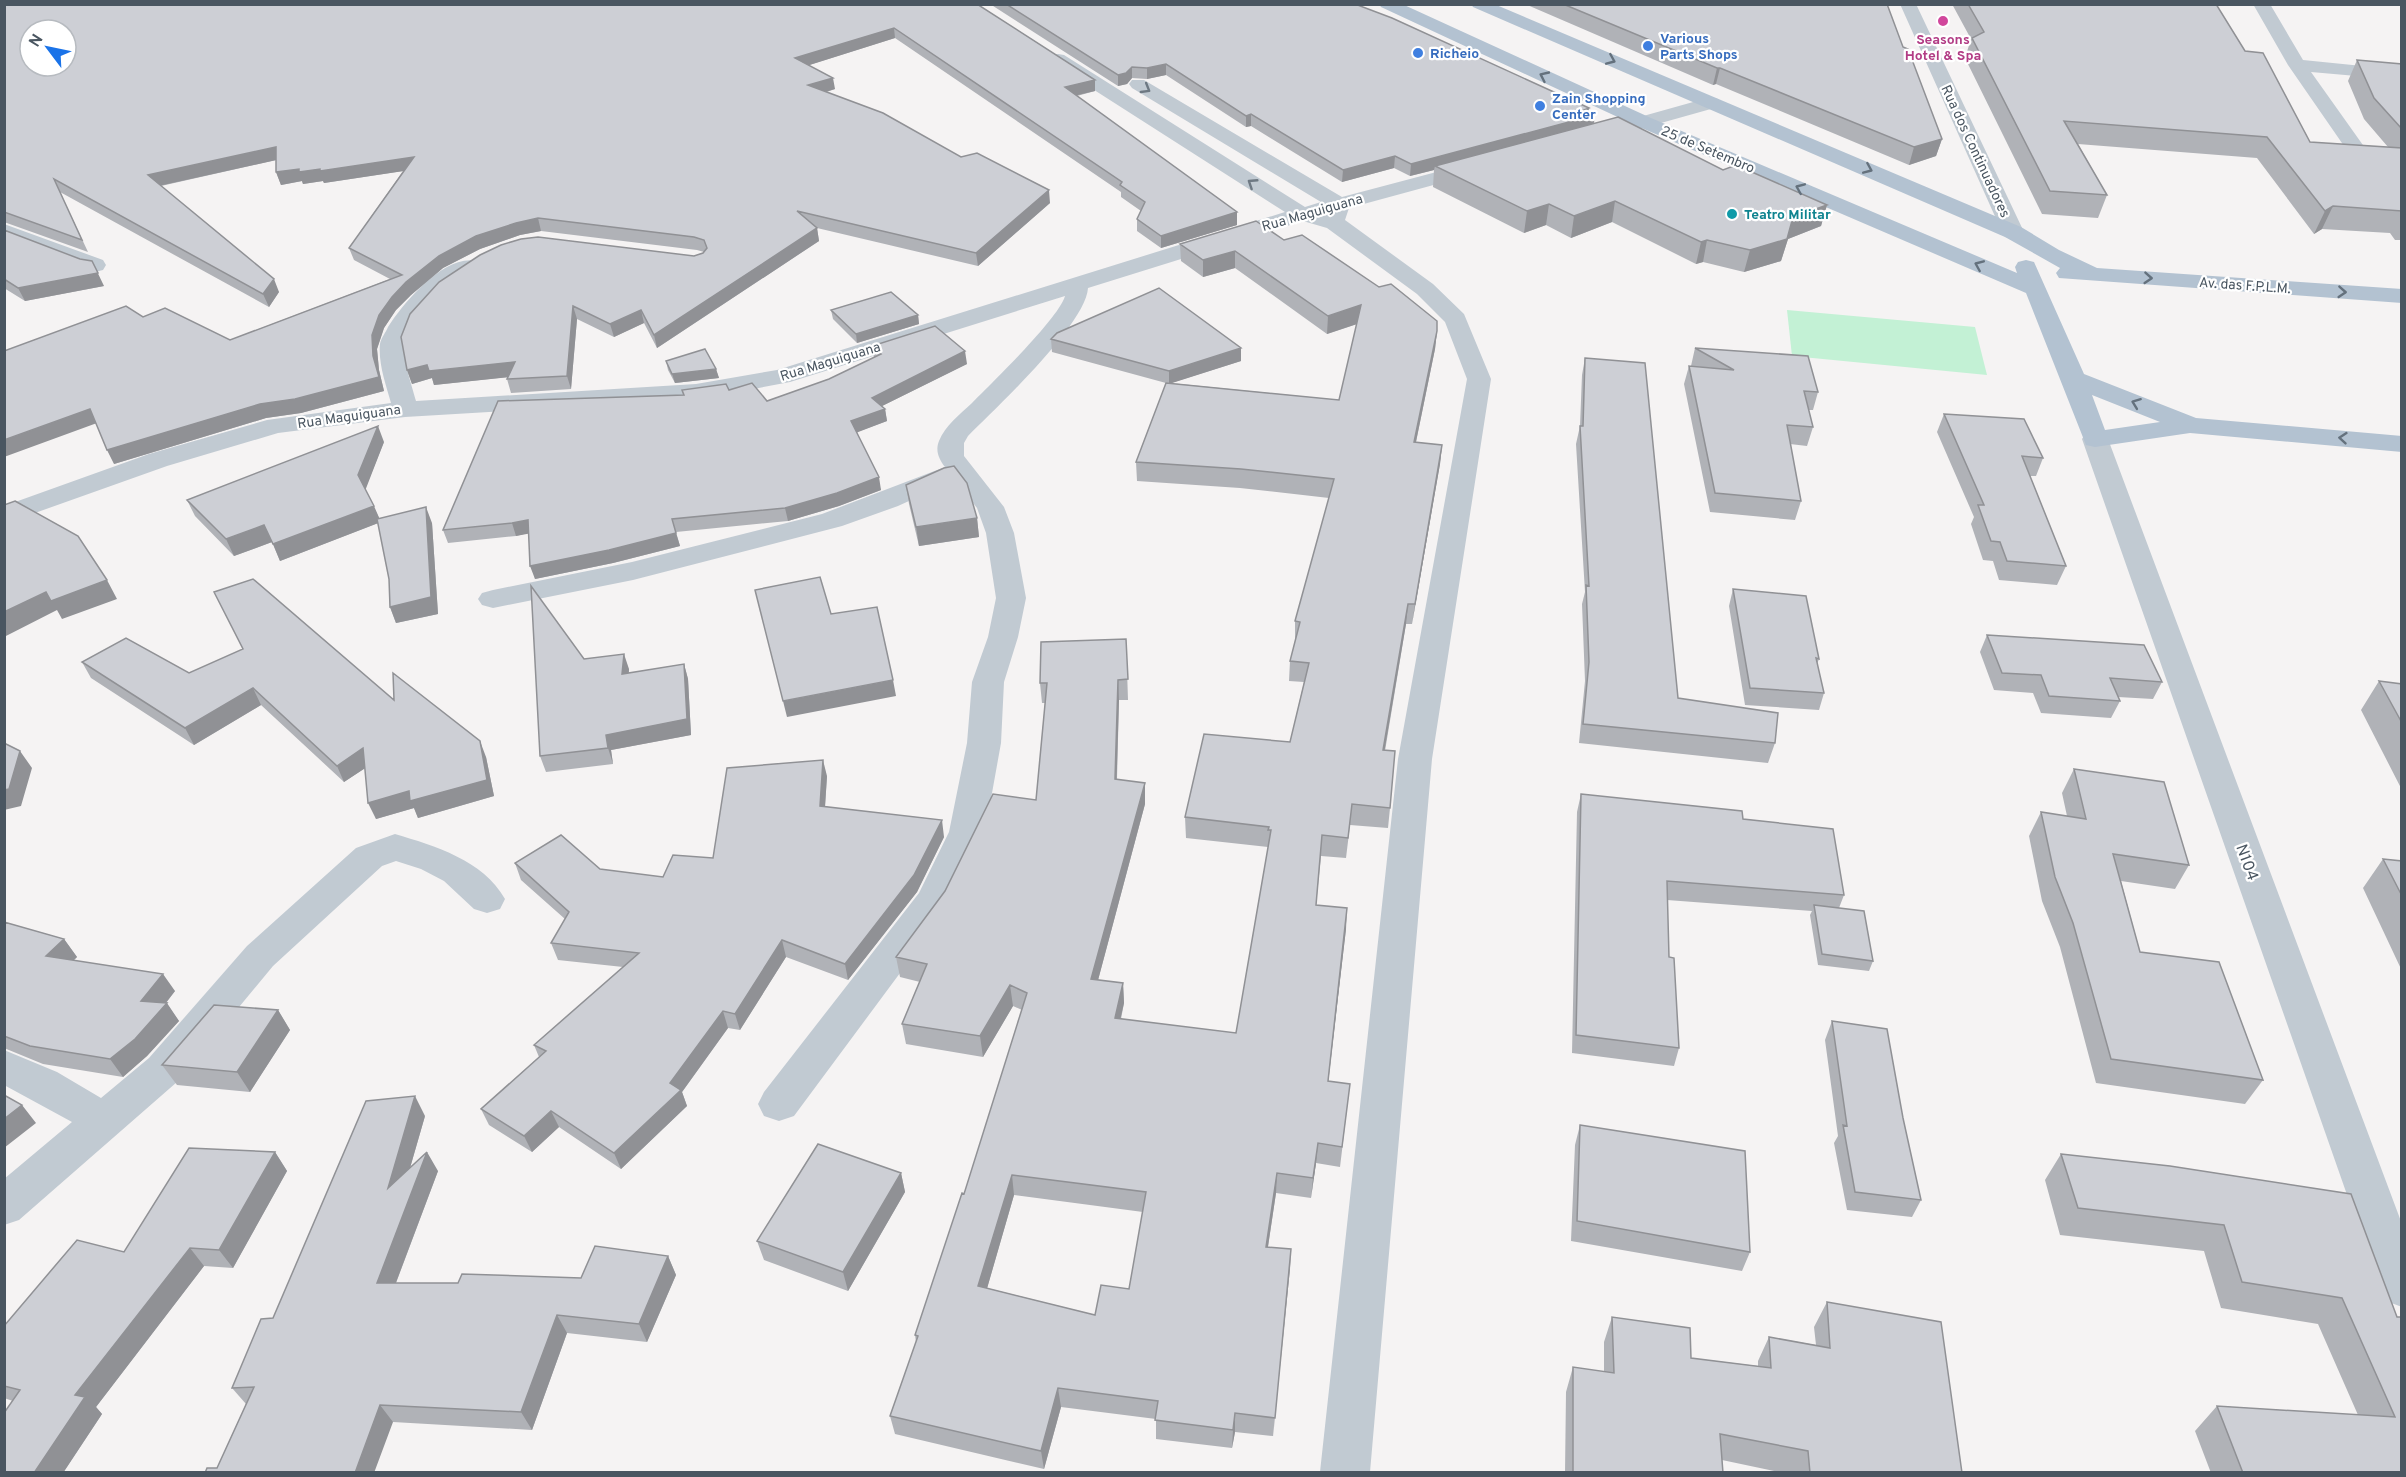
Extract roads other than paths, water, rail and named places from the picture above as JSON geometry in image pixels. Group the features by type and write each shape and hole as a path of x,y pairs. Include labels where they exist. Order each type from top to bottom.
{"main road":[{"path":"1394,8 1425,4"},
{"path":"1479,4 2013,232 2051,255 2089,273"},
{"name":"25 de Setembro","path":"1394,8 1644,122 2033,288"},
{"name":"N104","path":"2013,232 2033,288 2074,379 2095,439"},
{"path":"2033,288 2055,275 2089,273"},
{"name":"Av. das F.P.L.M.","path":"2089,273 2402,296"},
{"path":"2074,379 2190,424"},
{"path":"2095,439 2190,424 2402,444"}],"street":[{"name":"Rua dos Continuadores","path":"1908,4 2013,232"},
{"path":"2261,4 2297,65 2360,155"},
{"path":"1043,49 1302,214"},
{"path":"2297,65 2402,75"},
{"path":"1127,77 1337,214 1425,289 1456,319 1479,379 1415,759 1346,1473"},
{"path":"1587,137 1711,103"},
{"name":"Rua Maguiguana","path":"4,516 158,459 276,426 405,409 696,392 781,377 1077,282 1302,214 1337,214 1497,162"},
{"path":"4,230 95,266"},
{"path":"405,409 395,371 392,342 408,314 438,283 493,254"},
{"path":"779,1104 933,902 966,832 984,743 988,682 1003,637 1011,598 1000,533 990,507 951,457 951,443 957,432 1007,383 1057,326 1076,299 1077,282"},
{"name":"N104","path":"2095,439 2402,1286"},
{"path":"493,599 633,571 832,520 888,500 960,468"},
{"path":"4,1206 163,1070 260,956 369,857 395,847 434,860 457,872 487,899"},
{"path":"4,1066 43,1084 104,1120"}],"place":[{"name":"Seasons Hotel & Spa","path":"1943,21"},
{"name":"Various Parts Shops","path":"1648,46"},
{"name":"Richeio","path":"1418,53"},
{"name":"Zain Shopping Center","path":"1540,106"},
{"name":"Teatro Militar","path":"1732,214"}]}
